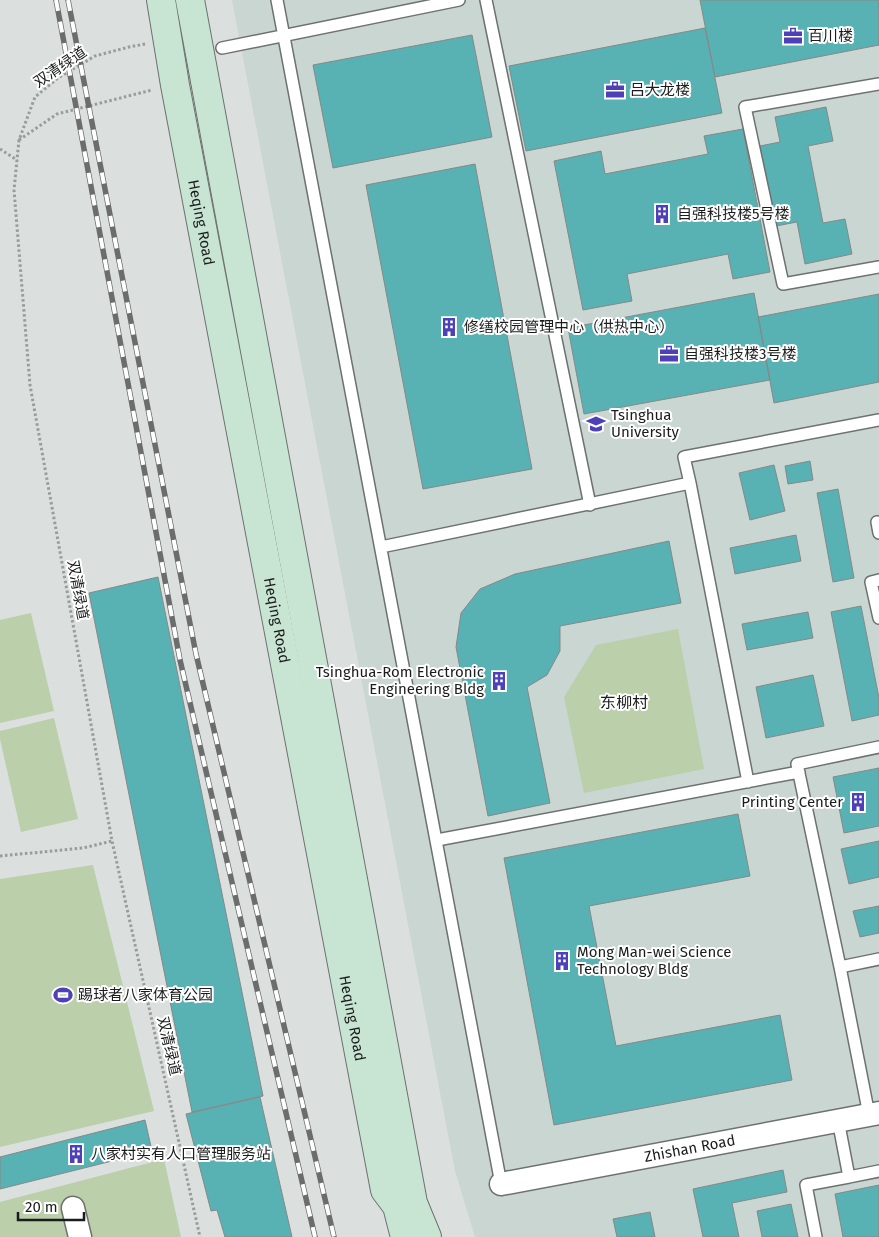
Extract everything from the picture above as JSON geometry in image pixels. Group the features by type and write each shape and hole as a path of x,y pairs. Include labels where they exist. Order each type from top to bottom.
{"main road":[{"name":"Heqing Road","path":"162,0 175,85 385,1190 398,1206 404,1237"},
{"name":"Heqing Road","path":"190,0 412,1203 427,1237"}],"street":[{"name":"Zhishan Road","path":"501,1184 874,1114"},
{"path":"73,1208 80,1237"}],"lane":[{"path":"277,0 501,1184"},
{"path":"222,48 459,0"},
{"path":"486,0 590,504"},
{"path":"879,84 745,107 783,284 879,267"},
{"path":"748,782 684,457 879,420"},
{"path":"381,547 690,484"},
{"path":"879,580 871,582 879,618"},
{"path":"874,1114 840,967 797,764 879,747"},
{"path":"437,840 799,772"},
{"path":"840,967 879,959"},
{"path":"838,1120 848,1177"},
{"path":"816,1237 806,1185 879,1171"}],"path":[{"name":"双清绿道","path":"150,44 129,47 95,56 58,78 35,97 19,140 14,190 30,385 112,841 200,1237"},
{"path":"19,140 58,114 175,85"},
{"path":"0,148 17,160"},
{"path":"0,856 84,848 112,841"}],"shaded area":[{"name":"Tsinghua University","path":"232,0 879,0 879,1237 475,1237 455,1171"}],"green space":[{"path":"31,613 54,711 0,723 0,620"},
{"path":"678,629 704,769 584,793 564,697 596,645"},
{"path":"54,718 78,819 21,832 0,739 0,731"},
{"name":"踢球者八家体育公园","path":"93,865 154,1111 0,1147 0,879"},
{"path":"164,1159 181,1237 0,1237 0,1202"}],"building":[{"name":"百川楼","path":"700,0 879,0 879,45 715,77"},
{"name":"吕大龙楼","path":"705,28 722,113 526,151 509,66"},
{"path":"472,35 492,137 333,168 313,65"},
{"path":"826,107 833,141 808,146 823,223 845,219 852,254 805,264 797,222 776,226 760,146 780,142 775,117"},
{"name":"自强科技楼5号楼","path":"743,129 770,272 733,279 728,254 627,274 632,301 583,310 554,161 601,151 605,174 708,154 704,136"},
{"name":"修缮校园管理中心（供热中心）","path":"475,164 532,469 423,489 366,185"},
{"name":"自强科技楼3号楼","path":"754,293 770,380 584,414 568,328"},
{"path":"879,294 879,382 774,403 758,317"},
{"path":"810,461 813,480 788,484 785,466"},
{"path":"774,465 785,511 750,520 739,473"},
{"path":"838,489 854,578 833,582 817,493"},
{"path":"796,535 801,561 735,574 730,548"},
{"name":"Tsinghua-Rom Electronic Engineering Bldg","path":"669,541 681,603 560,626 560,651 547,675 527,687 550,803 488,816 456,647 461,613 480,589 515,574"},
{"path":"158,577 263,1096 192,1112 89,593"},
{"path":"861,606 879,698 879,715 852,721 831,612"},
{"path":"808,612 813,638 747,650 742,624"},
{"path":"813,675 824,726 766,738 756,687"},
{"name":"Printing Center","path":"879,768 879,826 844,833 833,777"},
{"name":"Mong Man-wei Science Technology Bldg","path":"738,814 750,876 589,906 616,1046 780,1015 792,1080 554,1125 504,858"},
{"path":"879,841 879,877 849,884 841,849"},
{"path":"879,906 879,933 860,937 853,911"},
{"path":"260,1097 292,1237 225,1237 217,1210 211,1211 186,1114"},
{"name":"八家村实有人口管理服务站","path":"145,1120 152,1151 0,1189 0,1157"},
{"path":"783,1170 787,1192 732,1203 739,1237 703,1237 693,1189"},
{"path":"879,1185 879,1237 843,1237 835,1194"},
{"path":"791,1204 798,1237 762,1237 757,1211"},
{"path":"650,1212 655,1237 617,1237 613,1219"}],"railway":[{"path":"56,0 180,660 315,1237"},
{"path":"68,0 196,654 334,1237"}],"place":[{"name":"百川楼","path":"793,36"},
{"name":"吕大龙楼","path":"615,90"},
{"name":"自强科技楼5号楼","path":"662,214"},
{"name":"修缮校园管理中心（供热中心）","path":"449,327"},
{"name":"自强科技楼3号楼","path":"669,354"},
{"name":"Tsinghua University","path":"596,424"},
{"name":"Tsinghua-Rom Electronic Engineering Bldg","path":"499,681"},
{"name":"Printing Center","path":"858,802"},
{"name":"Mong Man-wei Science Technology Bldg","path":"562,961"},
{"name":"踢球者八家体育公园","path":"63,995"},
{"name":"八家村实有人口管理服务站","path":"76,1154"}],"district":[{"name":"东柳村","path":"624,702"}]}
